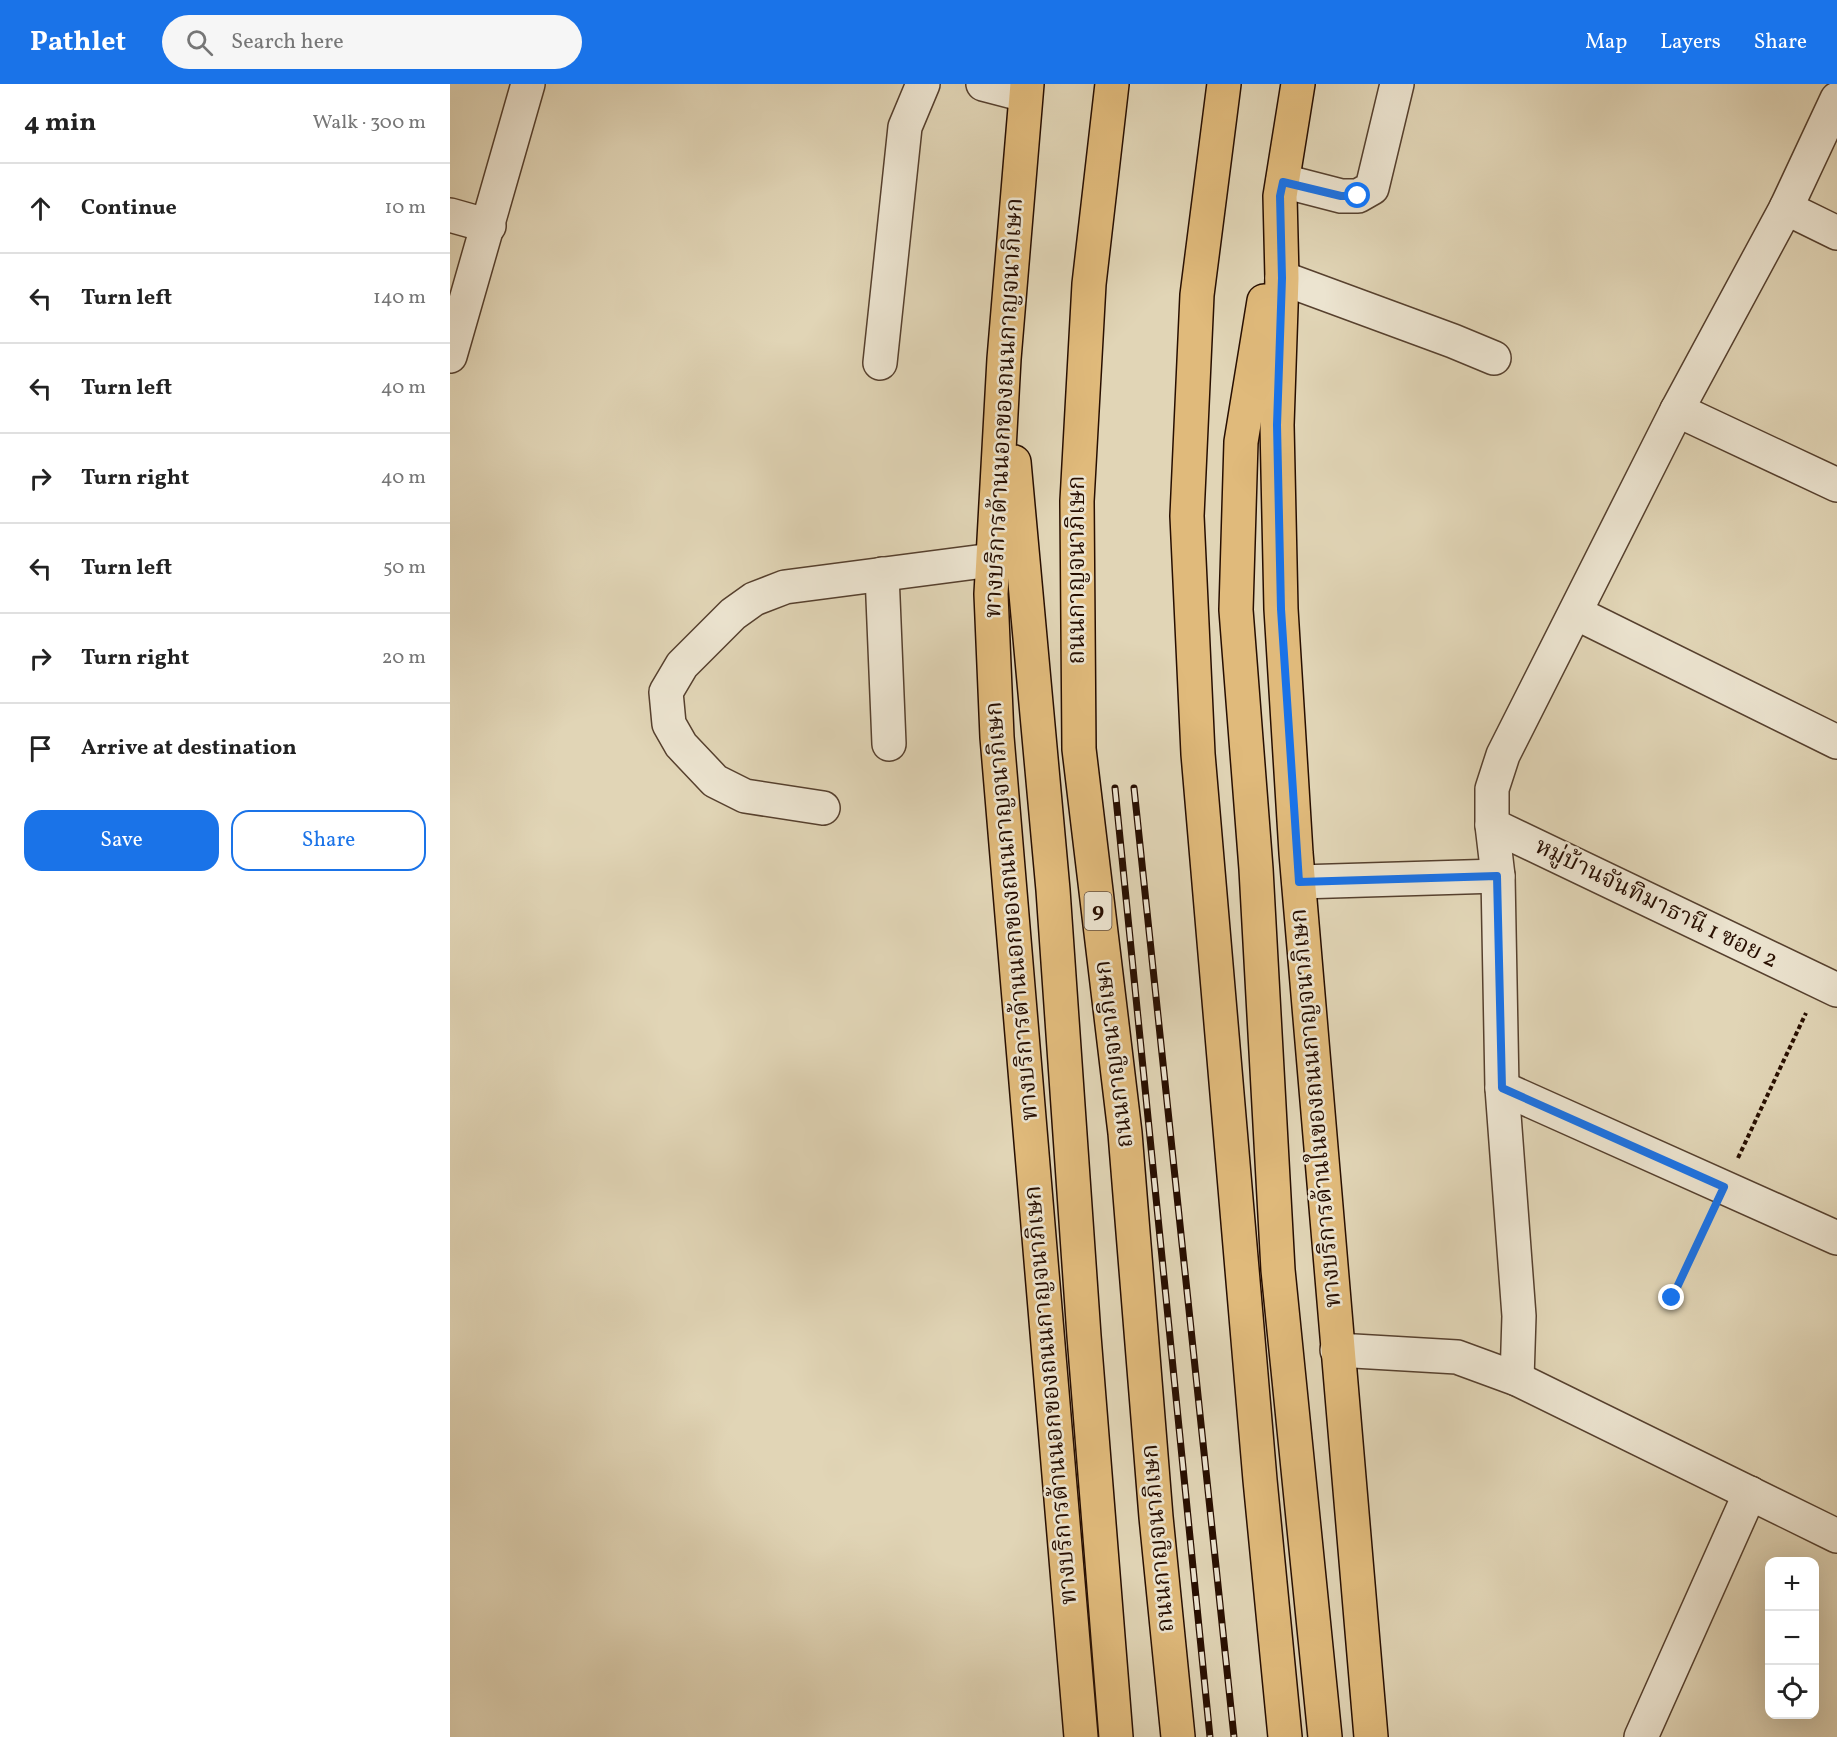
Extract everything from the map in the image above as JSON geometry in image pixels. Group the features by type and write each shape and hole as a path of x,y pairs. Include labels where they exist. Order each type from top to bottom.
{"main road":[{"name":"ถนนกาญจนาภิเษก","path":"1112,84 1089,284 1077,501 1078,750 1125,1133 1155,1505 1178,1737"},
{"path":"1224,84 1197,295 1187,516 1198,754 1260,1479 1285,1737"},
{"name":"ทางบริการด้านในของถนนกาญจนาภิเษก","path":"1298,84 1282,189 1282,278 1277,425 1281,609 1299,882 1371,1737"},
{"name":"ทางบริการด้านนอกของถนนกาญจนาภิเษก","path":"1026,90 1004,359 990,594 997,737 1081,1737"},
{"path":"1282,189 1241,442 1236,610 1256,869 1278,1270 1325,1737"},
{"path":"1004,359 1052,878 1084,1336 1116,1737"}],"street":[{"path":"450,356 528,84"},
{"path":"880,363 905,127 923,84"},
{"path":"983,84 1026,90"},
{"path":"1282,189 1358,196 1372,188 1397,84"},
{"path":"1517,1378 1519,1316 1502,1088 1497,876 1492,825 1492,789 1503,755 1677,410 1786,208 1837,99"},
{"path":"1786,208 1837,233"},
{"path":"450,215 489,226"},
{"path":"1282,278 1453,340 1494,358"},
{"path":"1677,410 1837,485"},
{"path":"823,808 745,796 715,781 681,745 669,724 666,692 682,665 733,614 754,599 785,587 992,560"},
{"path":"882,574 889,744"},
{"path":"1575,613 1837,742"},
{"name":"หมู่บ้านจันทิมาธานี 1 ซอย 2","path":"1492,825 1829,987"},
{"path":"1299,882 1497,876"},
{"path":"1502,1088 1837,1238"},
{"path":"1337,1350 1457,1357 1517,1378 1837,1536"},
{"path":"1641,1737 1750,1493"}],"path":[{"path":"1672,1298 1724,1187 1829,987"}],"railway":[{"path":"1115,788 1210,1737"},
{"path":"1134,788 1234,1737"}],"route":[{"path":"1358,196 1341,196 1283,182 1280,196 1282,278 1277,425 1281,609 1299,882 1497,876 1502,1088 1724,1187 1672,1298"}]}
